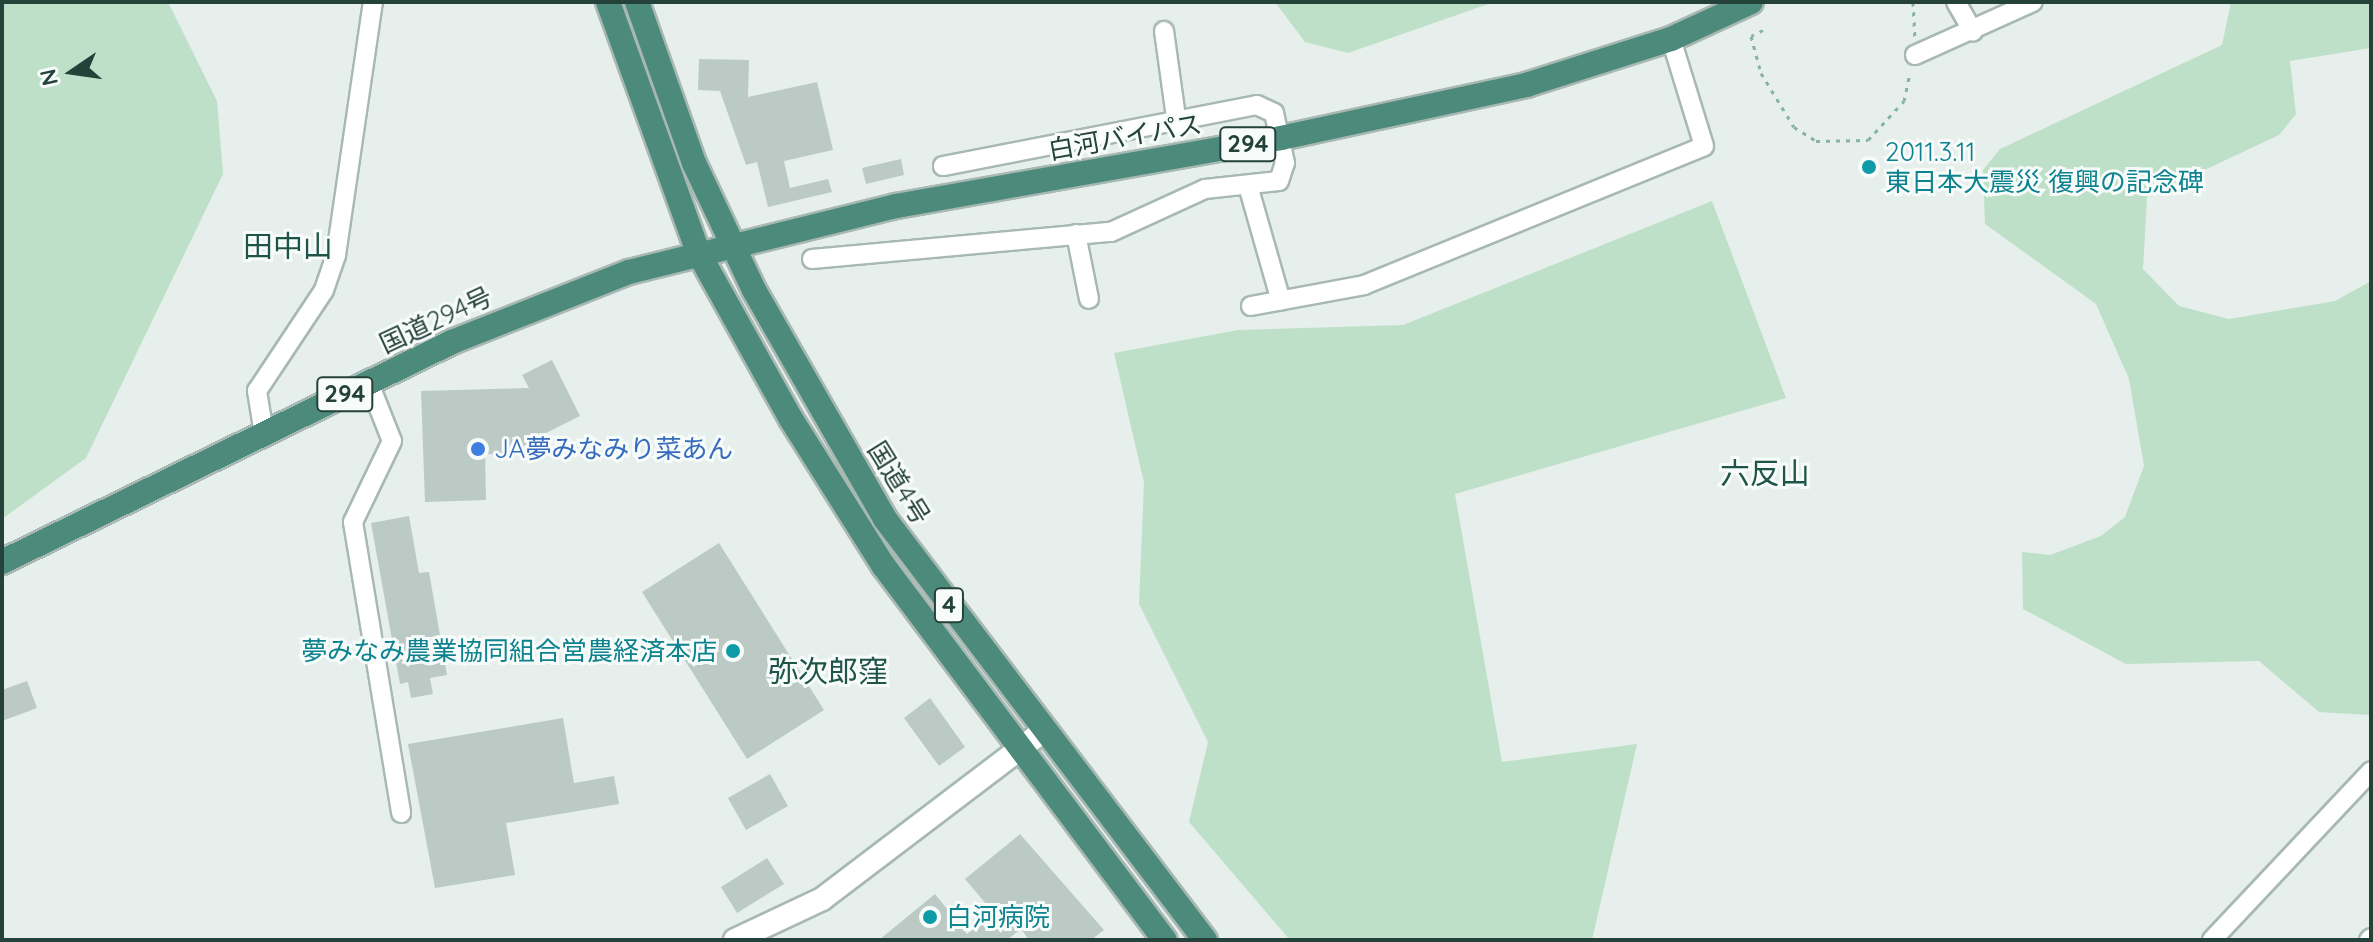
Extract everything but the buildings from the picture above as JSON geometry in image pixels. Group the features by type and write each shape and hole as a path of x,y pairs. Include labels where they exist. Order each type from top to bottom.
{"highway":[{"name":"4","path":"608,2 698,252 883,565 1154,936"},
{"name":"国道4号","path":"637,2 694,163 772,328 885,519 1043,731 1205,940"},
{"name":"白河バイパス","path":"734,244 896,206 1281,138 1526,85 1671,39 1751,2"},
{"name":"国道294号","path":"2,562 510,316 698,252 734,244"}],"street":[{"path":"264,434 257,391 324,290 336,255 373,2"},
{"path":"1956,2 1973,32"},
{"path":"1915,55 1973,32 2033,2"},
{"path":"1164,31 1177,125"},
{"path":"1251,306 1327,296 1462,249 1596,186 1704,146 1671,39"},
{"path":"812,259 1111,232 1205,189 1249,189 1279,181 1281,138 1268,106 943,166"},
{"path":"1249,189 1281,301"},
{"path":"1076,234 1089,299"},
{"path":"369,383 392,441 353,522 401,813"},
{"path":"735,940 822,899 1043,731"},
{"path":"2212,940 2371,771"}],"path":[{"path":"1763,30 1751,36 1776,100 1794,127 1830,144 1868,140 1887,124 1904,101 1915,55 1913,2"}],"green space":[{"path":"2,2 168,2 217,101 223,174 86,458 2,519"},
{"path":"1275,2 1494,2 1348,53 1305,42"},
{"path":"2231,2 2371,2 2371,48 2290,61 2296,114 2279,135 2147,197 2143,269 2179,306 2229,319 2335,301 2371,281 2369,715 2319,712 2259,661 2126,664 2023,609 2022,552 2050,555 2101,536 2125,517 2144,466 2129,379 2096,304 1985,224 1983,170 2000,149 2222,45"},
{"path":"1712,201 1786,398 1455,494 1502,762 1637,744 1592,940 1290,940 1189,822 1208,742 1139,604 1144,483 1114,353 1238,330 1403,325"}],"place":[{"name":"2011.3.11 東日本大震災 復興の記念碑","path":"1869,167"},
{"name":"JA夢みなみり菜あん","path":"478,449"},
{"name":"夢みなみ農業協同組合営農経済本店","path":"733,651"},
{"name":"白河病院","path":"930,917"}],"district":[{"name":"田中山","path":"288,246"},
{"name":"六反山","path":"1765,473"},
{"name":"弥次郎窪","path":"828,671"}]}
